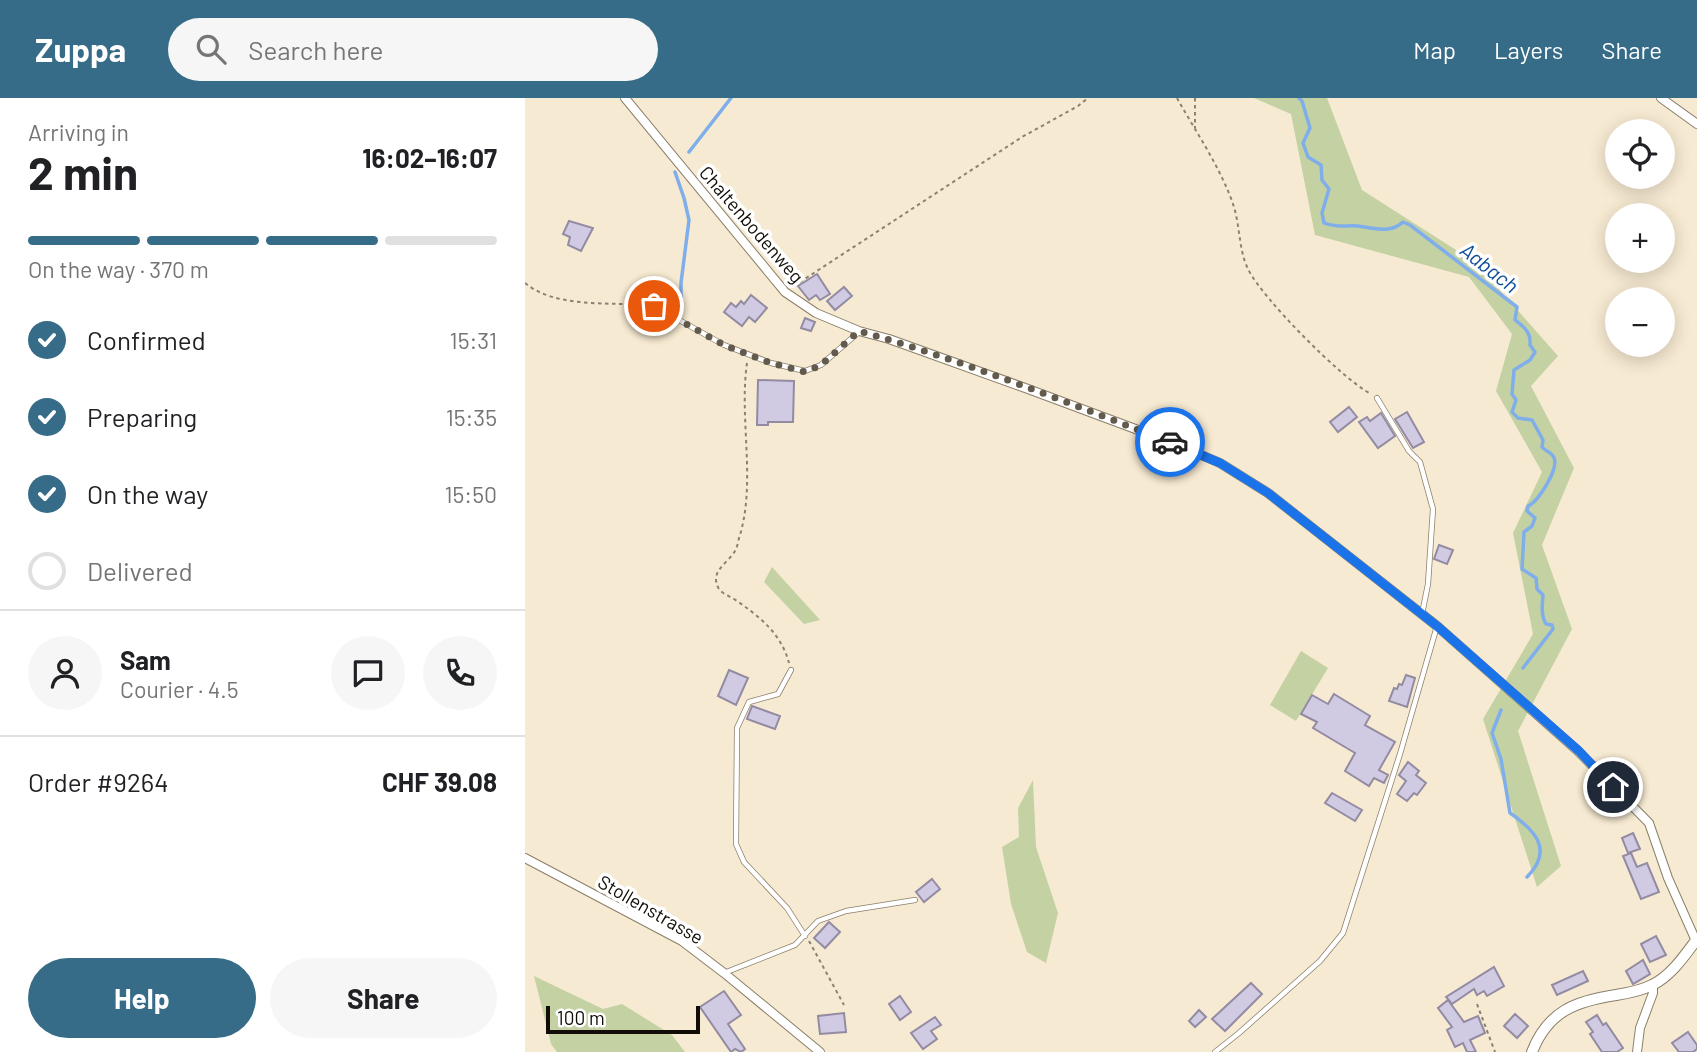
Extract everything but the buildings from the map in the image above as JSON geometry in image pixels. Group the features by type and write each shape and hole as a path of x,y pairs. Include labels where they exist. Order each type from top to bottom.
{"street":[{"name":"Chaltenbodenweg","path":"625,98 785,292 816,313 859,331 889,339 1040,393 1220,463 1268,493 1422,614 1579,751 1649,823 1668,877 1696,940"},
{"path":"1661,98 1697,124"},
{"name":"Stollenstrasse","path":"525,858 683,941 725,972 820,1052"},
{"path":"1532,1052 1549,1023 1570,1006 1634,992 1653,985 1670,972 1696,940"},
{"path":"1637,1052 1640,1028 1653,993 1653,985"}],"lane":[{"path":"654,306 724,345 805,372 821,365 859,331"},
{"path":"1377,398 1409,451 1420,463 1433,509 1428,584 1422,614"},
{"path":"1215,1052 1321,961 1343,933 1437,626"},
{"path":"790,670 778,694 749,702 737,728 736,844 744,862 787,908 805,936"},
{"path":"725,972 795,945 818,921 846,911 915,900"}],"path":[{"path":"785,292 1022,137 1088,98"},
{"path":"1178,98 1233,206 1247,266 1256,284 1316,348 1366,392 1377,398"},
{"path":"1195,98 1195,129"},
{"path":"525,283 557,300 654,306"},
{"path":"749,355 744,387 746,487 741,530 735,550 719,569 715,580 719,591 764,621 784,646 790,670"},
{"path":"805,936 844,1005"},
{"path":"1477,1004 1495,1052"}],"green space":[{"path":"1254,98 1327,98 1362,190 1475,262 1558,356 1531,386 1574,468 1542,545 1572,629 1518,731 1561,866 1537,887 1483,719 1533,634 1513,533 1542,472 1496,391 1512,334 1469,277 1315,235 1291,114"},
{"path":"772,567 820,620 804,624 764,582"},
{"path":"1301,651 1328,668 1296,721 1270,705"},
{"path":"1033,780 1036,847 1058,913 1046,963 1027,952 1011,904 1002,847 1019,837 1018,808"},
{"path":"534,976 603,1009 622,1004 672,1035 685,1052 557,1052 551,1044"}],"waterway":[{"path":"689,152 731,98"},
{"name":"Aabach","path":"1299,98 1310,128 1303,143 1308,157 1321,165 1322,180 1329,189 1322,213 1324,223 1382,229 1393,228 1403,222 1410,225 1517,307 1515,320 1528,333 1530,345 1535,352 1530,360 1514,370 1512,394 1516,400 1512,412 1518,418 1532,420 1543,440 1542,447 1552,455 1555,463 1547,485 1528,506 1527,511 1535,518 1532,526 1524,532 1522,569 1536,578 1537,589 1543,595 1544,621 1552,625 1553,629 1523,668"},
{"path":"675,172 689,220 681,283 681,310"},
{"name":"Aabach","path":"1501,710 1492,733 1501,759 1510,813 1527,826 1538,841 1540,849 1535,867 1527,877"}],"way so far":[{"path":"654,306 724,345 771,363 805,372 821,365 859,331 982,372 1170,442"}],"route":[{"path":"1170,442 1220,463 1268,493 1437,626 1579,751 1613,787"}]}
